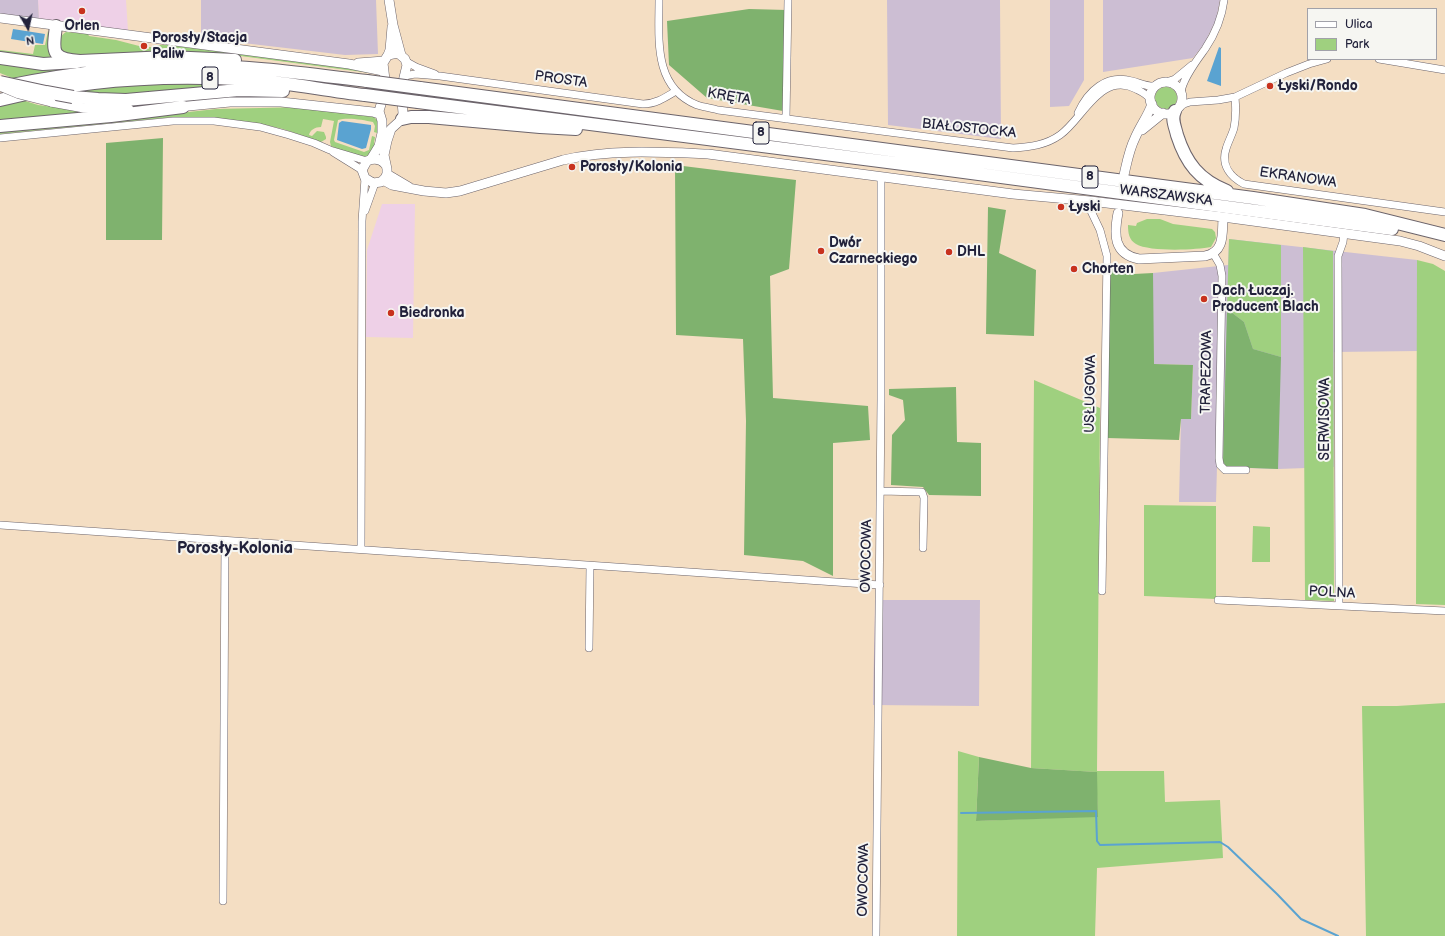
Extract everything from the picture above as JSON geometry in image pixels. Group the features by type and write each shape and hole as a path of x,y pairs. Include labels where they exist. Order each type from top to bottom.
{"main road":[{"path":"56,26 54,43 55,50 57,55 66,60 80,61 168,58 223,59 268,65 305,73"},
{"path":"0,58 43,64 61,64 80,61"},
{"name":"8","path":"0,87 60,76 150,67 189,66 305,73 1253,198 1365,215 1445,236"},
{"name":"8","path":"0,100 26,93 77,84 160,78 255,80 1445,236"},
{"path":"0,82 73,97 126,100 239,90 342,92"},
{"path":"0,126 111,116 183,107"},
{"path":"1172,111 1173,123 1180,145 1190,165 1205,180 1216,187 1253,198"},
{"path":"398,122 411,117 429,117 540,127 639,130"}],"street":[{"path":"362,217 383,175 385,145 391,129 398,122 403,113 401,90 407,68 393,25 389,0"},
{"name":"KRĘTA","path":"659,0 658,36 660,58 667,78 676,91 696,105 876,131"},
{"path":"786,119 788,0"},
{"path":"1151,102 1156,110 1172,111 1182,101 1181,93 1184,81 1207,47 1218,24 1224,0"},
{"path":"0,18 349,64 383,71"},
{"path":"361,549 362,217 364,174 369,160 378,146 383,127 379,109 386,88 383,71 393,25"},
{"path":"349,64 386,58 394,54 404,58"},
{"name":"PROSTA","path":"404,58 416,67 440,76"},
{"path":"1124,175 1135,137 1147,116 1152,92 1160,84 1176,79 1198,59"},
{"path":"1135,137 1152,121 1184,104 1235,97 1286,73 1323,60"},
{"path":"1385,60 1445,70"},
{"name":"PROSTA","path":"404,76 415,74 440,76 643,104 649,104 660,100 676,91"},
{"name":"BIAŁOSTOCKA","path":"1075,121 1082,105 1090,94 1097,87 1106,82 1122,79 1149,86 1160,84"},
{"path":"1160,84 1168,82 1175,85 1181,93 1188,97 1203,101"},
{"name":"BIAŁOSTOCKA","path":"876,131 1013,148 1026,148 1050,141 1063,133 1075,121 1093,98 1099,93 1112,87 1123,86 1132,88 1146,94 1151,102"},
{"path":"0,87 19,94 51,102 101,109 183,107 230,102 281,102 373,112 389,125 398,122"},
{"name":"EKRANOWA","path":"1235,97 1236,118 1224,158 1228,170 1236,180 1244,184 1445,212"},
{"path":"0,138 173,121 214,121 260,127 302,139 330,150 369,160 379,159 383,175"},
{"path":"330,150 364,174 368,181 383,175"},
{"name":"WARSZAWSKA","path":"383,175 392,185 434,193 460,191 570,159 592,155 673,152 708,154 1013,194 1090,201 1223,217 1400,241 1419,246 1445,256"},
{"name":"OWOCOWA","path":"876,936 881,491 881,177"},
{"name":"USŁUGOWA","path":"1090,201 1090,209 1100,230 1108,256 1102,591"},
{"path":"1118,213 1115,231 1117,243 1125,254 1132,258 1139,259 1205,256 1213,253 1219,247 1221,241 1223,217"},
{"name":"SERWISOWA","path":"1339,606 1338,256 1344,234"},
{"name":"TRAPEZOWA","path":"1213,253 1220,265 1222,276 1220,465 1225,470 1246,470"},
{"path":"881,491 922,492 924,498 924,548"},
{"path":"0,525 880,586"},
{"path":"223,901 225,541"},
{"path":"588,648 590,566"},
{"name":"POLNA","path":"1218,600 1445,611"}],"shaded area":[{"path":"0,0 38,0 39,20 0,15"},
{"path":"38,0 126,0 128,31 39,20"},
{"path":"201,0 376,0 378,54 345,55 201,38"},
{"path":"887,0 1000,0 1001,139 888,125"},
{"path":"1050,0 1084,0 1084,80 1069,106 1050,107"},
{"path":"1103,0 1220,0 1216,20 1204,44 1193,58 1103,72"},
{"path":"382,204 415,204 413,338 366,337 367,250"},
{"path":"1229,239 1417,260 1418,351 1334,352 1334,467 1278,469 1217,467 1216,502 1179,502 1181,419 1191,419 1193,365 1153,364 1153,273 1228,265"},
{"path":"875,600 980,600 979,706 873,705"}],"green space":[{"path":"749,9 787,10 783,111 707,98 669,65 667,21"},
{"path":"48,31 51,35 56,60 0,53 0,50 33,54 35,45 45,45"},
{"path":"66,32 88,34 89,36 116,40 149,49 149,47 153,47 153,45 169,45 374,71 378,74 233,55 69,58 61,55 59,45 59,39"},
{"path":"157,61 17,80 0,73 0,62"},
{"path":"156,83 257,85 116,96 69,91"},
{"path":"1166,87 1174,90 1177,98 1174,106 1166,109 1158,106 1155,98 1158,90"},
{"path":"22,100 38,105 98,113 0,123 0,106"},
{"path":"304,107 374,117 379,122 380,128 377,133 374,132 375,126 373,122 356,119 342,119 338,120 334,140 335,142 364,152 369,150 372,136 375,137 375,147 372,153 362,157 345,153 331,146 330,142 334,121 323,119 321,127 313,129 309,135 312,136 317,131 324,132 326,139 321,142 283,129 257,123 207,117 174,117 0,134 0,130 69,125 216,109"},
{"path":"163,138 162,240 106,240 106,143"},
{"path":"675,165 796,180 789,269 770,276 773,398 868,406 870,440 833,443 833,576 803,561 744,555 746,421 743,339 676,335"},
{"path":"988,207 1006,210 999,253 1036,270 1034,336 986,334"},
{"path":"1147,219 1160,219 1173,224 1212,229 1215,232 1216,238 1211,247 1204,248 1173,250 1142,247 1130,238 1128,225 1136,226 1137,223"},
{"path":"1229,239 1281,245 1281,357 1253,349 1244,322 1227,309"},
{"path":"1303,247 1333,251 1334,601 1305,600"},
{"path":"1417,260 1433,264 1445,271 1445,605 1416,604"},
{"path":"1110,264 1134,274 1153,273 1154,364 1193,365 1191,419 1181,419 1179,440 1107,438"},
{"path":"1227,309 1244,322 1253,349 1281,357 1278,469 1226,467 1223,461"},
{"path":"1034,380 1100,408 1097,771 1164,771 1165,802 1220,800 1223,858 1097,868 1095,936 957,936 958,751 979,757 976,821 1098,816 1096,772 1031,768"},
{"path":"956,387 957,442 981,443 981,496 929,495 923,487 891,485 892,435 905,420 903,400 889,395 889,389"},
{"path":"1144,505 1216,506 1216,599 1144,596"},
{"path":"1253,526 1270,527 1270,562 1252,562"},
{"path":"1445,703 1445,936 1366,936 1362,706 1397,706"},
{"path":"979,757 1031,768 1097,772 1098,817 976,821"}],"water":[{"path":"13,29 45,34 43,44 11,39"},
{"path":"1219,47 1221,48 1221,86 1207,81"},
{"path":"342,121 371,125 366,148 362,149 337,140 339,123"}],"waterway":[{"path":"961,813 1096,811 1097,841 1100,845 1220,842 1228,847 1301,919 1338,936"}],"place":[{"name":"Orlen","path":"82,11"},
{"name":"Porosły/Stacja Paliw","path":"144,46"},
{"name":"Łyski/Rondo","path":"1270,86"},
{"name":"Porosły/Kolonia","path":"572,167"},
{"name":"Łyski","path":"1061,207"},
{"name":"Dwór Czarneckiego","path":"821,251"},
{"name":"DHL","path":"949,252"},
{"name":"Chorten","path":"1074,269"},
{"name":"Dach Łuczaj. Producent Blach","path":"1204,299"},
{"name":"Biedronka","path":"391,313"}],"district":[{"name":"Porosły-Kolonia","path":"235,549"}]}
